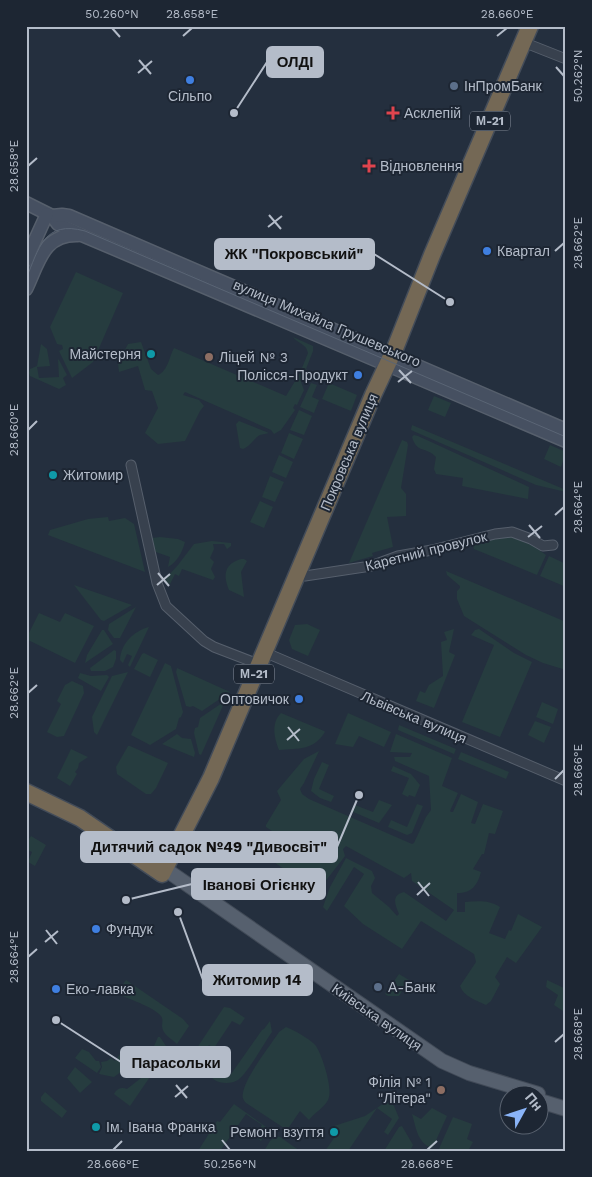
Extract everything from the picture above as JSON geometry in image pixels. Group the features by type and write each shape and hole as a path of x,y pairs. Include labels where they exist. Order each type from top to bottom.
{"highway":[{"name":"Покровська вулиця","path":"164,872 211,778 373,395 390,360 432,255 530,26"},
{"name":"Київська вулиця","path":"26,785 99,823 164,872"},
{"name":"Київська вулиця","path":"26,792 80,818 164,872"}],"main road":[{"name":"вулиця Михайла Грушевського","path":"26,203 50,215 58,224 82,235 566,430"},
{"name":"вулиця Михайла Грушевського","path":"50,215 69,216 566,441"},
{"path":"26,260 50,215"},
{"path":"26,289 42,254 54,240 67,234 82,235"},
{"name":"Київська вулиця","path":"164,872 314,982 434,1064 470,1081 500,1089"},
{"name":"Київська вулиця","path":"164,872 442,1061 477,1076 503,1084"},
{"name":"Київська вулиця","path":"550,1098 566,1102"},
{"path":"550,1104 566,1109"}],"street":[{"path":"523,42 566,59"},
{"name":"Львівська вулиця","path":"130,465 157,583 166,606 204,641 214,647 261,658 566,781"},
{"name":"Каретний провулок","path":"298,573 305,576 371,566 398,556 432,550 495,534 512,532 543,546 553,545"}],"green space":[{"path":"76,272 123,293 93,362 72,378 59,351 63,349 62,345 57,344 50,327"},
{"path":"293,337 313,346 313,351 306,369 308,371 306,375 301,376 304,390 297,405 295,404 293,408 295,410 281,430 274,434 271,430 185,392 183,395 199,400 204,406 185,441 158,444 145,433 158,408 152,391 145,390 138,366 119,372 118,363 128,344 141,342 151,369 158,375 166,367 174,348 286,396 300,373 308,353 306,347"},
{"path":"41,344 47,349 50,366 37,367 39,378 59,377 58,359 67,375 63,378 66,385 59,389 30,376 30,369 37,366"},
{"path":"311,383 317,385 312,397 319,400 314,413 300,407"},
{"path":"329,383 357,395 351,411 322,399"},
{"path":"434,396 451,403 445,417 428,410"},
{"path":"299,410 312,416 304,435 290,430"},
{"path":"239,421 269,433 260,435 246,448 240,448 236,424"},
{"path":"412,425 566,490 566,492 536,485 411,430"},
{"path":"289,433 303,439 294,459 281,453"},
{"path":"414,435 529,487 528,499 462,486 463,478 436,474 434,469 436,457 416,446 412,437"},
{"path":"402,440 407,442 408,445 401,488 406,494 406,516 387,517 393,547 372,553 373,556 349,563"},
{"path":"550,445 566,452 561,467 544,459"},
{"path":"279,455 293,462 286,478 272,472"},
{"path":"270,476 284,482 275,502 262,497"},
{"path":"260,501 273,507 264,528 250,522"},
{"path":"108,517 109,521 125,518 134,524 145,572 48,535 50,530 88,519"},
{"path":"509,536 524,541 546,555 537,575 474,549 473,546 474,544"},
{"path":"152,538 178,539 185,542 179,557 168,567 170,557 153,551"},
{"path":"212,541 231,543 231,546 227,549 224,544 213,544 214,549 210,558 214,562 211,569 215,577 213,580 182,569 179,576 175,574 170,584 165,582 194,544"},
{"path":"549,556 566,564 566,587 540,576"},
{"path":"241,559 247,561 241,572 244,597 229,590 226,580 228,567"},
{"path":"446,571 566,622 566,670 543,663 526,655 464,616 457,599 457,591 460,586 447,575"},
{"path":"74,585 132,605 104,621 101,620"},
{"path":"136,607 120,638 114,638 108,630 109,624"},
{"path":"39,613 60,622 65,613 94,626 75,663 26,639"},
{"path":"307,624 320,630 308,656 292,649 289,640 295,625"},
{"path":"149,627 130,667 128,665 132,656 127,654 123,663 120,660 126,643 138,631"},
{"path":"454,629 449,652 455,655 434,708 416,701 420,691 425,693 429,685 443,676 441,642 447,640 444,632"},
{"path":"479,629 514,653 532,662 500,737 462,722 494,645 471,635 475,630"},
{"path":"102,630 104,630 113,644 85,663 87,655"},
{"path":"114,650 116,651 116,659 113,667 105,671 91,671 90,668"},
{"path":"144,653 158,660 150,677 134,669"},
{"path":"165,663 171,666 183,712 176,729 150,745 131,735"},
{"path":"177,668 230,692 202,711 193,706 186,706 176,672"},
{"path":"128,672 97,735 94,732 92,717 112,676"},
{"path":"80,673 91,676 107,675 109,677 101,691 78,678"},
{"path":"72,681 83,686 84,693 64,736 57,737 47,732 61,704 57,701 65,685"},
{"path":"225,701 201,755 199,754 194,733 195,728 198,727 200,718"},
{"path":"542,702 558,709 553,724 536,717"},
{"path":"281,713 325,732 316,743 310,746 279,750 274,730 276,721"},
{"path":"348,713 391,732 384,747 359,736 353,747 335,744"},
{"path":"535,721 551,727 544,743 528,735"},
{"path":"399,725 456,749 454,754 398,730"},
{"path":"177,734 182,738 191,739 195,753 194,757 162,744"},
{"path":"396,734 452,758 442,786 458,793 451,812 453,812 461,794 478,802 471,823 475,824 483,804 503,811 495,834 489,833 484,854 482,854 473,869 481,872 478,881 467,892 457,893 457,912 465,912 465,902 492,903 500,907 489,933 505,939 509,930 511,931 518,914 542,927 516,963 507,957 495,977 500,984 491,1001 486,1005 467,996 460,986 476,962 474,954 421,921 402,949 363,924 344,906 364,874 354,867 327,911 323,907 330,887 346,858 372,871 375,878 371,886 372,893 397,916 399,914 395,901 397,895 404,892 446,921 454,910 412,881 411,873 404,878 346,846 343,849 345,856 324,883 320,882 309,887 267,857 263,851 272,831 266,825 281,800 277,791 304,759 319,751 300,789 302,794 309,799 412,844 414,843 431,810 429,776 395,761 394,757 410,757 412,753 390,752"},
{"path":"128,746 168,763 151,794 146,794 117,774 116,767"},
{"path":"71,749 88,757 79,763 75,772 77,774 70,786 57,778"},
{"path":"461,752 509,772 506,779 458,759"},
{"path":"322,762 329,765 319,789 334,796 331,802 320,798 311,791"},
{"path":"393,766 411,774 420,785 415,797 409,795 408,797 402,794 409,778 391,771"},
{"path":"379,800 392,805 379,823 351,811 355,805 373,812"},
{"path":"417,804 423,806 412,833 407,835 388,827 391,820 407,827"},
{"path":"31,836 46,845 35,866 28,862 32,852 26,849 26,844"},
{"path":"399,974 409,980 399,996 388,996 385,994"},
{"path":"126,980 183,1019 189,1026 177,1044 162,1029 160,1015 150,1008 120,995 126,986 123,984"},
{"path":"547,980 566,989 566,1013 554,1005 558,995 546,987"},
{"path":"224,1007 230,1008 245,1018 240,1025 232,1021 214,1048 209,1045 202,1055 207,1059 201,1063 193,1054"},
{"path":"270,1021 272,1032 251,1065 238,1080 224,1083 211,1077 209,1066 217,1055 219,1056 213,1066 229,1077"},
{"path":"286,1027 297,1032 316,1046 326,1071 330,1092 326,1103 309,1120 300,1111 287,1130 243,1100 245,1086 253,1070 279,1032"},
{"path":"158,1037 166,1046 166,1049 158,1060 146,1064"},
{"path":"82,1049 89,1052 96,1061 99,1061 101,1067 97,1073 75,1058"},
{"path":"123,1050 126,1061 121,1072 114,1077 99,1074 102,1067 101,1062 111,1058 115,1061"},
{"path":"75,1067 92,1082 80,1093 67,1078"},
{"path":"150,1071 154,1071 130,1106 114,1094 120,1088 127,1089"},
{"path":"45,1092 67,1111 62,1118 41,1101 41,1097"},
{"path":"388,1100 394,1106 399,1118 388,1135 384,1132 392,1119 377,1108"},
{"path":"234,1104 269,1129 261,1141 254,1136 262,1125 246,1114 220,1151 198,1151 217,1121 220,1122"},
{"path":"377,1108 348,1151 325,1151 339,1131 334,1126 365,1116"},
{"path":"432,1108 447,1116 431,1148 420,1138 412,1114 421,1119"},
{"path":"453,1117 472,1124 467,1139 473,1142 468,1151 438,1151"},
{"path":"402,1126 413,1145 410,1151 384,1151 399,1127"},
{"path":"276,1136 300,1151 264,1151 270,1141"}],"tram line":[{"path":"26,279 40,247 52,233 71,229 85,231 566,437"}],"place":[{"name":"Сільпо","path":"190,80"},
{"name":"ІнПромБанк","path":"454,86"},
{"name":"ОЛДІ","path":"234,113"},
{"name":"Асклепій","path":"393,113"},
{"name":"Відновлення","path":"369,166"},
{"name":"Квартал","path":"487,251"},
{"name":"ЖК \"Покровський\"","path":"450,302"},
{"name":"Майстерня","path":"151,354"},
{"name":"Ліцей № 3","path":"209,357"},
{"name":"Полісся-Продукт","path":"358,375"},
{"name":"Житомир","path":"53,475"},
{"name":"Оптовичок","path":"299,699"},
{"name":"Дитячий садок №49 \"Дивосвіт\"","path":"359,795"},
{"name":"Іванові Огієнку","path":"126,900"},
{"name":"Житомир 14","path":"178,912"},
{"name":"Фундук","path":"96,929"},
{"name":"А-Банк","path":"378,987"},
{"name":"Еко-лавка","path":"56,989"},
{"name":"Парасольки","path":"56,1020"},
{"name":"Філія № 1 \"Літера\"","path":"441,1090"},
{"name":"Ім. Івана Франка","path":"96,1127"},
{"name":"Ремонт взуття","path":"334,1132"}]}
